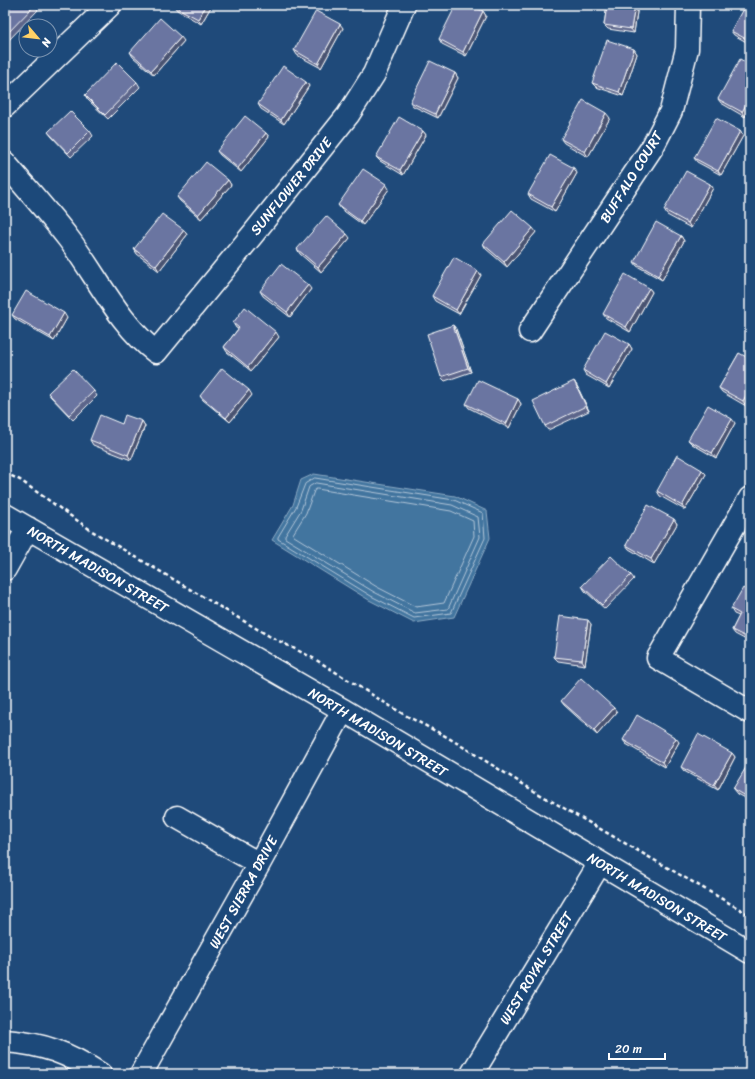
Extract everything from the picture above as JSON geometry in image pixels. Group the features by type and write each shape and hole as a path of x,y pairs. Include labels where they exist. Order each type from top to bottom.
{"street":[{"path":"5,106 110,5"},
{"name":"SUNFLOWER DRIVE","path":"5,163 68,239 125,322 144,343 156,352 348,115 374,74 404,5"},
{"name":"BUFFALO COURT","path":"530,331 653,146 671,111 687,49 688,5"},
{"path":"750,498 658,658 750,712"},
{"name":"NORTH MADISON STREET","path":"5,515 343,710 750,952"},
{"path":"5,569 28,528"},
{"name":"WEST SIERRA DRIVE","path":"141,1074 259,864 343,710"},
{"path":"177,817 259,864"},
{"name":"WEST ROYAL STREET","path":"472,1074 600,863"},
{"path":"5,1041 25,1042 52,1049 80,1061 100,1074"}],"path":[{"path":"5,473 20,480 92,531 269,636 313,658 396,710 447,737 534,792 750,915"}],"water":[{"path":"314,474 455,496 487,511 490,538 454,617 414,623 369,600 272,540 293,505 301,480"}],"building":[{"path":"5,5 35,5 22,18 18,18 18,23 5,36"},
{"path":"206,5 198,19 174,6"},
{"path":"456,5 470,5 483,11 463,52 439,39"},
{"path":"607,5 635,5 631,29 604,25"},
{"path":"745,5 750,5 750,41 731,31"},
{"path":"316,11 340,24 318,64 294,50"},
{"path":"160,18 181,37 151,71 130,52"},
{"path":"607,40 634,49 619,92 592,83"},
{"path":"740,59 750,65 750,97 742,112 718,99"},
{"path":"430,61 455,73 435,114 410,102"},
{"path":"117,62 137,82 105,115 85,95"},
{"path":"283,66 306,82 281,120 258,104"},
{"path":"583,100 606,113 585,152 561,139"},
{"path":"70,111 90,131 68,153 48,132"},
{"path":"245,116 266,133 238,168 217,151"},
{"path":"399,117 423,131 400,170 376,157"},
{"path":"716,118 740,131 718,171 694,158"},
{"path":"550,155 574,168 551,207 528,194"},
{"path":"206,162 228,180 198,215 177,197"},
{"path":"363,169 386,184 360,221 338,205"},
{"path":"686,171 710,184 688,223 664,210"},
{"path":"512,210 533,228 504,262 483,244"},
{"path":"162,214 184,230 156,266 134,249"},
{"path":"326,216 347,234 318,267 297,249"},
{"path":"656,222 681,236 658,276 634,262"},
{"path":"454,257 478,271 456,310 432,296"},
{"path":"281,264 308,285 287,312 260,291"},
{"path":"625,274 649,288 626,327 603,314"},
{"path":"26,291 64,313 50,337 12,315"},
{"path":"245,307 276,332 248,367 224,347 239,328 233,323"},
{"path":"453,325 468,368 441,377 427,334"},
{"path":"605,331 629,344 606,384 583,370"},
{"path":"739,353 750,359 750,388 743,401 719,388"},
{"path":"222,368 249,390 226,418 200,396"},
{"path":"73,369 94,391 69,415 48,393"},
{"path":"478,380 518,399 506,424 466,404"},
{"path":"574,381 586,406 545,426 533,401"},
{"path":"708,405 732,419 712,453 688,440"},
{"path":"100,415 122,424 125,415 142,421 128,455 90,440"},
{"path":"677,455 702,470 682,506 657,491"},
{"path":"648,505 674,519 651,559 626,545"},
{"path":"611,556 631,575 602,605 582,586"},
{"path":"743,588 750,592 750,639 732,630 740,614 731,609"},
{"path":"560,616 588,620 582,660 554,657"},
{"path":"581,678 614,708 594,730 561,701"},
{"path":"637,715 676,738 662,762 623,740"},
{"path":"698,734 732,753 714,785 681,767"},
{"path":"748,764 750,765 750,799 733,789"}]}
